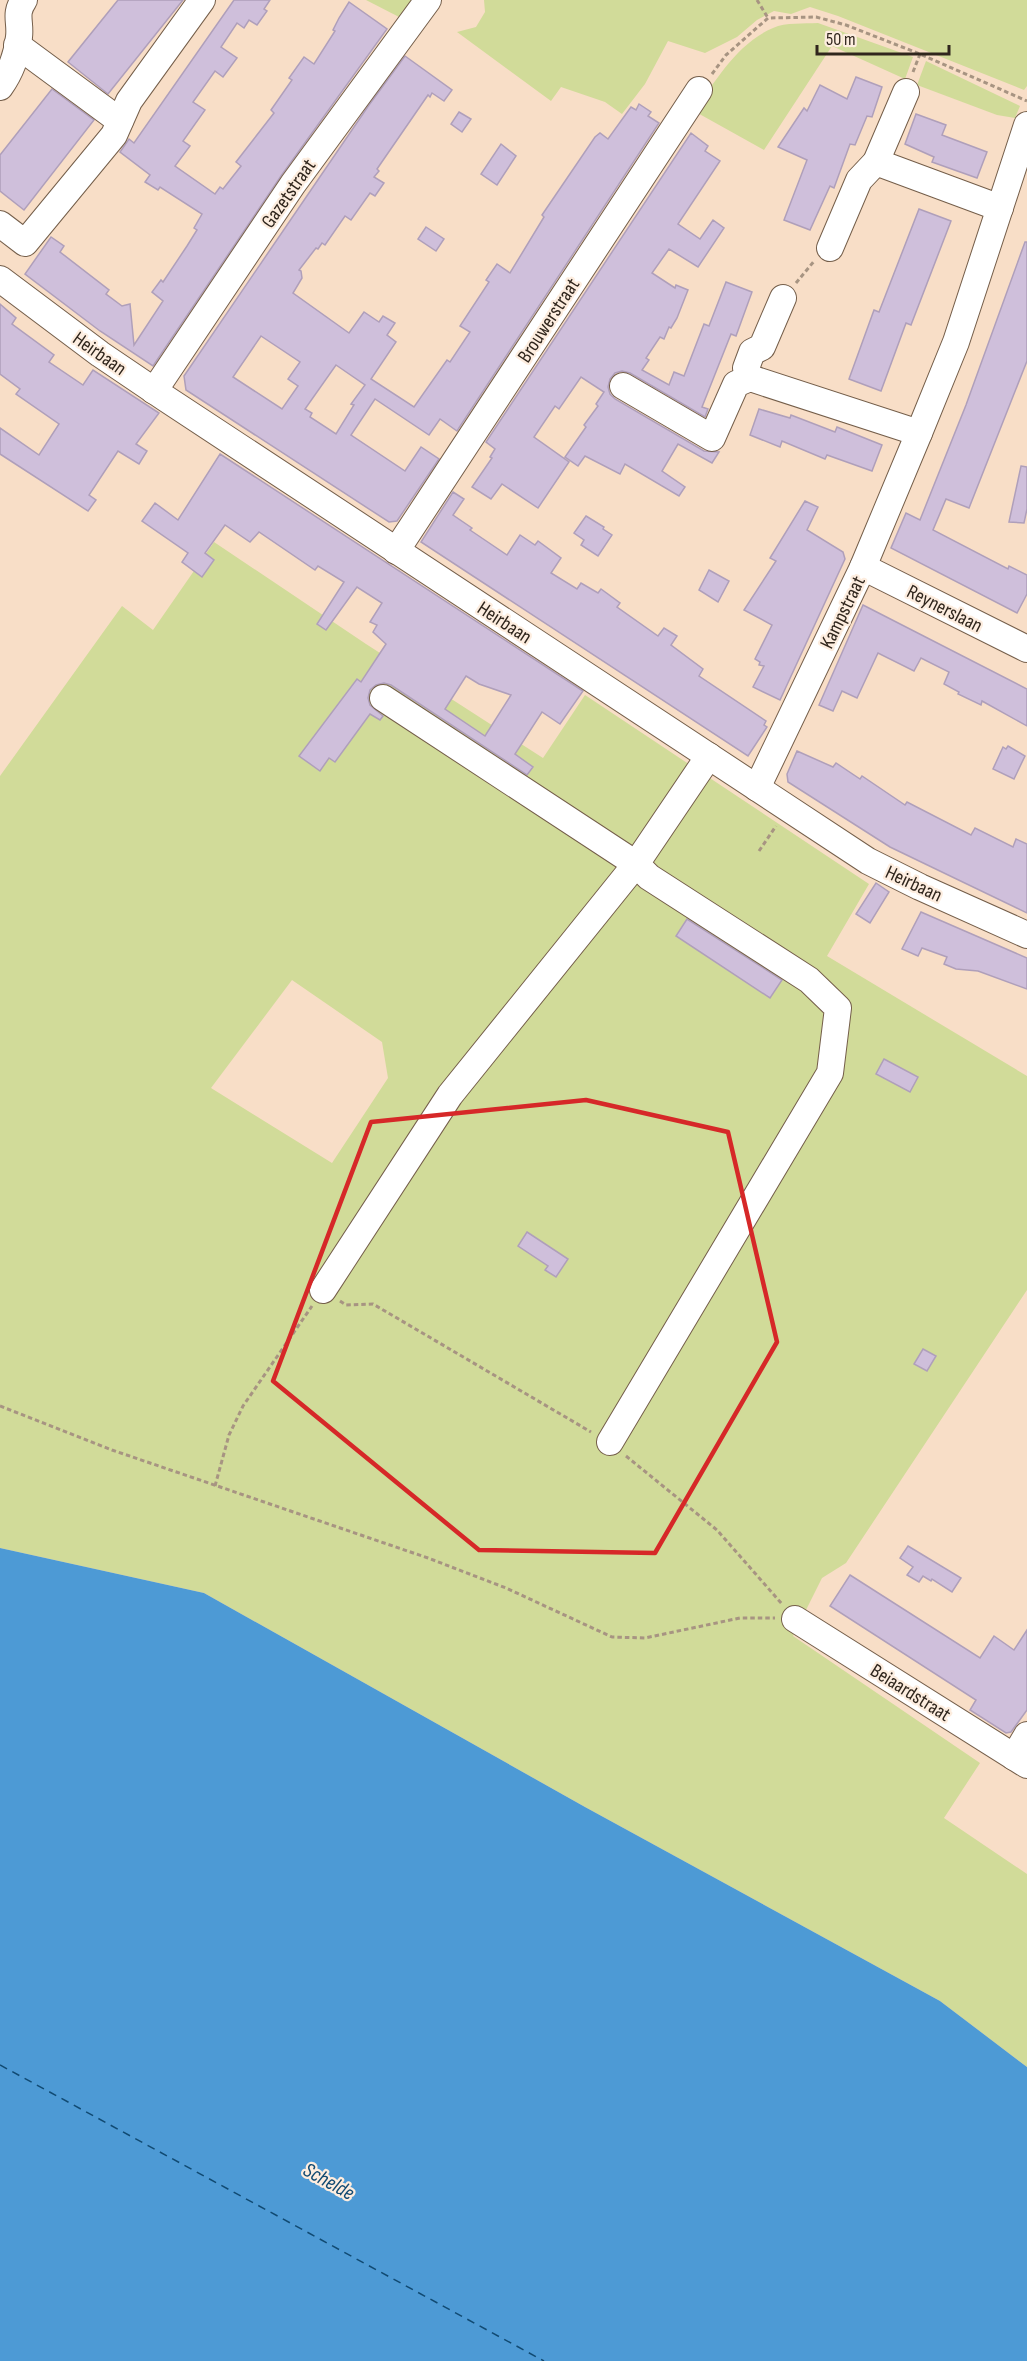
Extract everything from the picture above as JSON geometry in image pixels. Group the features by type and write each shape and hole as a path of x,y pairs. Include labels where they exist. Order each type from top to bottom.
{"street":[{"path":"0,87 9,76 19,37 19,8 24,0"},
{"path":"0,224 25,243 114,135 129,101 202,0"},
{"name":"Gazetstraat","path":"154,391 293,184 428,0"},
{"path":"17,45 120,121"},
{"name":"Brouwerstraat","path":"396,551 699,90"},
{"path":"830,248 859,180 876,162 906,92"},
{"name":"Kampstraat","path":"757,788 863,567 919,433 956,342 1027,124"},
{"path":"876,162 1000,208"},
{"name":"Heirbaan","path":"0,279 100,354 154,391 884,870 1027,935"},
{"path":"750,378 746,369 752,352 762,347 783,298"},
{"path":"623,386 712,438 736,384 750,378 919,433"},
{"name":"Reynerslaan","path":"863,567 1027,649"},
{"path":"383,698 636,864 649,877 809,980 838,1008 830,1072 610,1443"},
{"path":"323,1290 450,1095 636,864 709,756"},
{"name":"Beiaardstraat","path":"795,1619 1020,1761"},
{"path":"1020,1761 1027,1735"}],"path":[{"path":"757,0 768,18"},
{"path":"699,90 726,55 768,18 816,17 846,25 920,54 1027,101"},
{"path":"783,298 826,247 830,248"},
{"path":"759,851 782,817"},
{"path":"215,1485 229,1435 243,1406 323,1290 346,1305 373,1304 610,1443 717,1530 795,1619"},
{"path":"0,1406 112,1450 428,1558 506,1588 612,1637 645,1638 740,1618 795,1619"}],"highlighted area":[{"path":"586,1100 728,1132 777,1342 655,1553 479,1550 273,1381 371,1122"}],"green space":[{"path":"366,0 416,0 401,18"},
{"path":"484,0 1027,0 1027,86 1024,90 810,7 791,14 774,11 757,20 737,37 705,53 668,41 645,84 622,114 605,102 561,87 551,101 457,32 476,27 485,12"},
{"path":"818,23 913,57 905,79 832,46 764,150 694,111 728,64 748,43 773,28"},
{"path":"926,61 1020,106 1015,118 997,115 917,85"},
{"path":"214,542 366,644 543,758 585,695 869,884 827,956 1027,1076 1027,1290 846,1563 822,1578 793,1636 980,1763 944,1818 1027,1874 1027,2067 940,2001 585,1807 204,1593 0,1548 0,776 122,606 153,630","holes":["292,980 382,1042 388,1078 332,1163 211,1088"]}],"water":[{"name":"Schelde","path":"0,1548 204,1593 585,1807 940,2001 1027,2067 1027,2361 0,2361"}],"building":[{"path":"118,0 183,0 108,94 68,62"},
{"path":"234,0 270,0 264,9 267,11 257,25 249,20 244,28 237,23 221,47 237,58 223,77 215,71 193,102 205,110 183,141 190,146 175,166 215,194 220,187 223,189 241,166 236,162 274,113 271,110 292,80 289,78 304,57 314,64 335,31 333,30 349,2 387,29 281,176 153,366 100,331 25,274 51,237 64,246 60,252 109,290 106,294 122,306 130,304 134,345 163,301 152,292 161,280 163,282 187,246 197,230 194,228 202,214 160,187 158,190 145,182 150,175 120,152 129,139 134,143"},
{"path":"405,56 452,90 444,101 432,93 430,97 428,95 377,169 379,171 374,177 384,183 375,196 370,193 351,220 345,216 325,245 322,243 318,249 316,248 299,270 302,278 293,293 349,333 364,312 379,322 383,316 395,323 387,335 396,342 371,379 414,407 447,360 450,362 470,332 460,326 489,282 486,280 497,264 510,273 544,217 542,215 595,137 600,133 608,139 631,107 636,110 639,104 651,112 648,116 659,123 457,431 440,419 429,435 375,399 351,435 405,471 421,447 439,459 397,521 389,522 186,390 184,376","holes":["261,336 300,362 288,379 298,386 282,409 233,377","336,365 365,385 351,404 354,405 336,434 310,417 312,413 305,409"]},
{"path":"856,77 882,87 872,117 867,116 855,145 850,144 834,188 830,186 810,230 784,220 807,160 778,147 804,108 807,111 820,85 847,99"},
{"path":"52,89 94,120 24,210 0,191 0,155"},
{"path":"459,112 471,119 462,132 451,124"},
{"path":"916,114 946,125 942,135 987,152 977,178 932,162 934,157 905,144"},
{"path":"691,133 708,146 705,151 720,161 678,224 700,239 713,220 724,228 698,267 669,249 652,273 675,288 676,285 688,290 677,318 671,328 669,327 664,339 660,337 646,358 649,360 642,370 669,385 674,372 684,376 704,324 709,326 726,282 752,292 736,336 731,334 702,407 708,409 705,417 630,373 622,371 615,373 608,387 615,399 704,451 719,452 712,463 678,444 662,471 685,487 679,496 625,464 620,474 585,456 578,466 565,457 586,427 584,425 598,406 596,404 604,392 581,377 559,409 555,406 534,437 569,462 538,508 502,484 491,499 472,487 492,458 490,457 495,449 486,442"},
{"path":"501,144 516,156 497,185 481,174"},
{"path":"919,209 951,221 911,325 906,323 881,391 849,379 874,310 879,312"},
{"path":"426,227 444,239 436,251 418,239"},
{"path":"1025,242 1027,242 1027,361 969,508 946,499 933,530 1008,569 1009,566 1027,575 1027,594 1017,613 891,548 906,513 920,520 966,405"},
{"path":"0,304 16,318 12,324 54,355 49,362 83,385 93,370 159,413 136,444 147,451 139,464 118,451 89,495 96,500 88,511 0,454 0,428 39,455 59,424 16,394 20,389 0,374"},
{"path":"759,409 790,418 791,415 835,432 837,427 882,445 872,471 827,455 825,459 782,441 780,447 750,435"},
{"path":"220,454 583,691 560,724 542,712 515,754 533,767 527,775 391,685 384,683 376,685 370,690 368,698 370,705 383,716 380,720 370,714 335,762 329,758 320,771 299,756 357,679 361,682 386,644 373,632 377,625 370,622 382,603 357,587 326,630 317,624 344,582 318,566 315,570 259,532 250,542 225,525 205,553 214,560 202,577 182,562 188,553 142,521 155,503 178,520","holes":["466,676 479,684 511,695 485,736 445,709"]},
{"path":"1021,466 1027,467 1027,509 1024,523 1009,522"},
{"path":"453,492 464,499 453,515 472,528 470,530 507,555 520,535 535,545 538,541 561,558 551,573 577,589 581,583 598,593 601,589 620,603 617,607 658,636 664,628 677,636 671,645 703,669 699,676 766,721 764,725 767,727 748,756 421,542"},
{"path":"805,501 818,507 807,530 843,552 845,559 780,700 753,687 764,666 759,665 760,662 755,659 772,625 744,610 776,561 770,558"},
{"path":"586,516 612,535 598,556 581,545 584,540 574,533"},
{"path":"709,570 729,581 718,602 699,590"},
{"path":"863,605 1027,689 1027,726 982,701 981,705 958,694 959,692 944,684 949,672 921,658 914,671 878,653 857,698 842,691 833,711 819,705"},
{"path":"1008,746 1025,756 1014,779 993,769 1003,747 1006,749"},
{"path":"797,751 833,767 836,763 860,779 862,776 905,805 907,802 971,835 975,828 1013,847 1016,839 1027,844 1027,913 890,847 788,782 787,774"},
{"path":"876,883 889,892 870,923 856,914"},
{"path":"921,912 1027,958 1027,989 978,971 956,969 944,964 947,957 922,948 918,956 902,949"},
{"path":"687,919 782,980 770,998 676,936"},
{"path":"884,1059 918,1077 910,1092 876,1074"},
{"path":"527,1232 568,1259 556,1277 545,1270 548,1266 518,1246"},
{"path":"923,1349 936,1356 927,1371 914,1364"},
{"path":"908,1546 961,1578 952,1592 932,1579 931,1581 923,1576 919,1582 907,1575 913,1567 900,1558"},
{"path":"850,1575 980,1658 994,1636 1014,1650 1027,1630 1027,1710 1011,1732 1006,1733 970,1710 976,1700 830,1606"}],"ferry route":[{"path":"0,2065 544,2361"}]}
